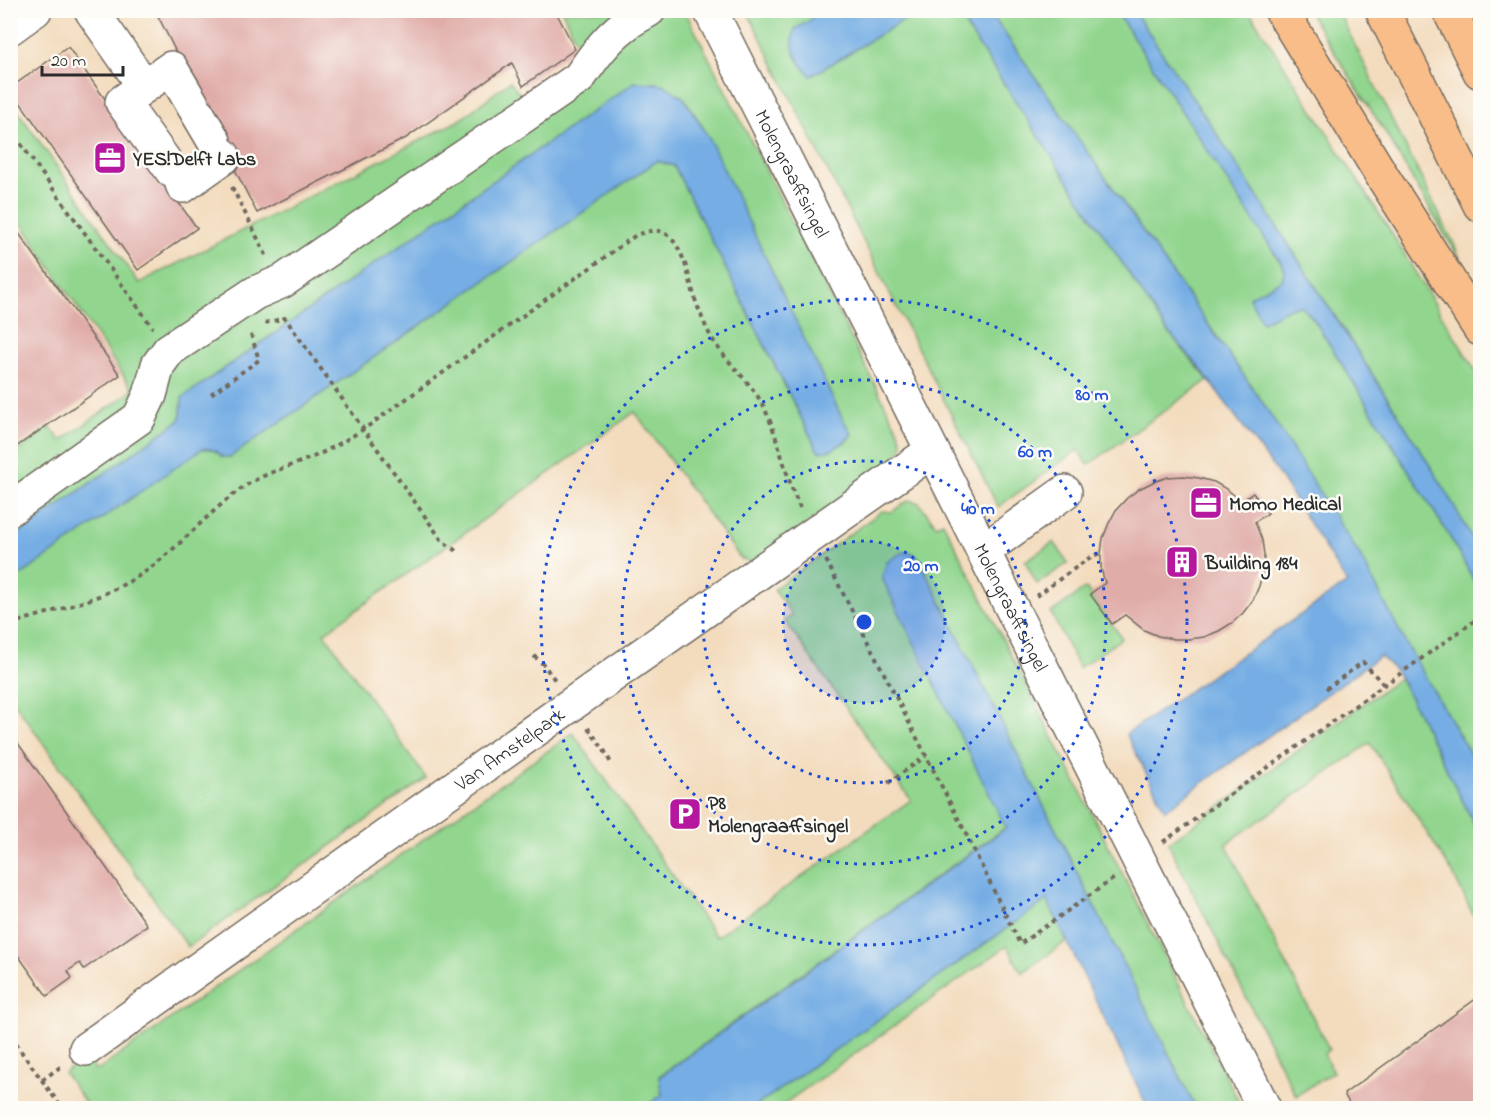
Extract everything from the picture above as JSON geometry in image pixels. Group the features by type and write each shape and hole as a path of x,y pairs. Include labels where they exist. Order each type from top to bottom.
{"highway":[{"path":"1281,10 1480,329"},
{"path":"1382,10 1480,205"},
{"path":"1449,10 1480,72"}],"street":[{"path":"10,28 35,10"},
{"path":"10,509 139,418 150,395 158,365 169,350 255,293 283,281 579,78 612,36 649,10"},
{"name":"Molengraaffsingel","path":"710,10 1264,1108"},
{"path":"98,13 144,86"},
{"path":"171,68 219,152 183,186 122,102 144,86 171,68"},
{"name":"Van Amstelpark","path":"86,1049 933,451"},
{"path":"983,551 1065,492"}],"path":[{"path":"10,129 169,350"},
{"path":"219,152 270,262 283,281"},
{"path":"10,624 82,602 116,588 143,573 250,483 333,448 364,429 636,235 660,230 677,246 710,335 763,406 798,502 813,534 1020,944 1480,617"},
{"path":"258,325 285,318 443,542 460,553"},
{"path":"211,394 259,360 252,338"},
{"path":"1050,587 1092,556 1101,553"},
{"path":"534,656 556,681"},
{"path":"1326,689 1363,662 1382,686"},
{"path":"888,783 926,756"},
{"path":"10,1036 62,1108"}],"green space":[{"path":"562,11 685,11 898,430 903,445 893,463 753,562 741,559 635,412 324,633 426,778 188,947 11,698 11,582 202,448 213,450 222,457 230,457 657,161 674,166 818,451 823,452 846,442 852,434 842,418 703,127 684,98 663,84 635,82 182,398 180,420 11,539 11,455 50,427 61,441 133,390 11,208 10,100 139,283 460,120 510,81 522,97 582,54"},
{"path":"747,11 813,11 812,18 795,29 811,76 919,11 956,11 1165,328 1208,380 1088,465 1078,450 998,507"},
{"path":"989,11 1116,11 1285,269 1282,280 1249,297 1262,322 1292,307 1301,306 1313,318 1447,532 1480,591 1480,771 1404,640 1359,554 1215,334"},
{"path":"1134,11 1249,11 1387,226 1480,378 1480,553 1371,372"},
{"path":"1308,11 1338,11 1461,262 1385,132"},
{"path":"909,500 919,503 936,525 943,522 1242,1108 1196,1108 918,557 911,552 882,578 1006,827 659,1076 662,1095 643,1108 89,1108 64,1073 86,1057 97,1071 573,733 716,937 911,800 785,621 792,615 774,589 882,511 892,512"},
{"path":"1054,542 1068,563 1037,584 1025,561"},
{"path":"1086,588 1122,638 1079,668 1051,613"},
{"path":"1400,678 1480,835 1480,929 1452,872 1370,743 1226,844 1329,1049 1324,1054 1333,1072 1296,1096 1168,843"},
{"path":"1047,899 1067,941 1022,973 1007,946 778,1108 753,1108"}],"water":[{"path":"813,10 919,11 811,76 795,54 793,36 795,29 812,18"},
{"path":"956,11 989,11 1263,403 1359,554 1404,640 1480,771 1480,835 1400,678 1380,656 1165,810 1126,734 1347,583 1279,475 1200,368 1165,328"},
{"path":"1116,11 1134,11 1211,125 1446,491 1480,553 1480,591 1447,532 1313,318 1301,306 1292,307 1262,322 1249,297 1282,280 1285,269"},
{"path":"635,82 663,84 684,98 709,138 842,418 852,434 845,441 827,451 818,451 674,166 657,161 230,457 222,457 211,449 202,449 11,582 11,539 180,420 182,398"},
{"path":"911,552 918,557 1196,1108 1148,1108 1047,900 753,1108 643,1108 662,1095 659,1077 1006,828 882,578 887,562 901,553"}],"building":[{"path":"155,10 555,10 575,49 523,86 512,63 406,138 257,213 226,152 170,191 197,228 138,270 10,88 68,47 162,179 219,138"},
{"path":"10,221 120,375 10,451"},
{"name":"Building 184","path":"1184,476 1214,482 1241,501 1253,493 1268,513 1255,522 1262,540 1264,555 1263,571 1253,600 1232,623 1204,637 1174,639 1158,636 1144,630 1125,615 1112,624 1090,594 1105,583 1101,568 1101,553 1103,538 1109,523 1116,510 1139,489 1168,477"},
{"path":"10,732 147,925 84,969 80,963 68,971 72,978 47,996 10,944"},
{"path":"1480,996 1480,1108 1352,1108 1344,1094"}],"place":[{"name":"YES!Delft Labs","path":"110,158"},
{"name":"Momo Medical","path":"1206,503"},
{"name":"Building 184","path":"1182,562"},
{"name":"P8 Molengraaffsingel","path":"685,814"}]}
